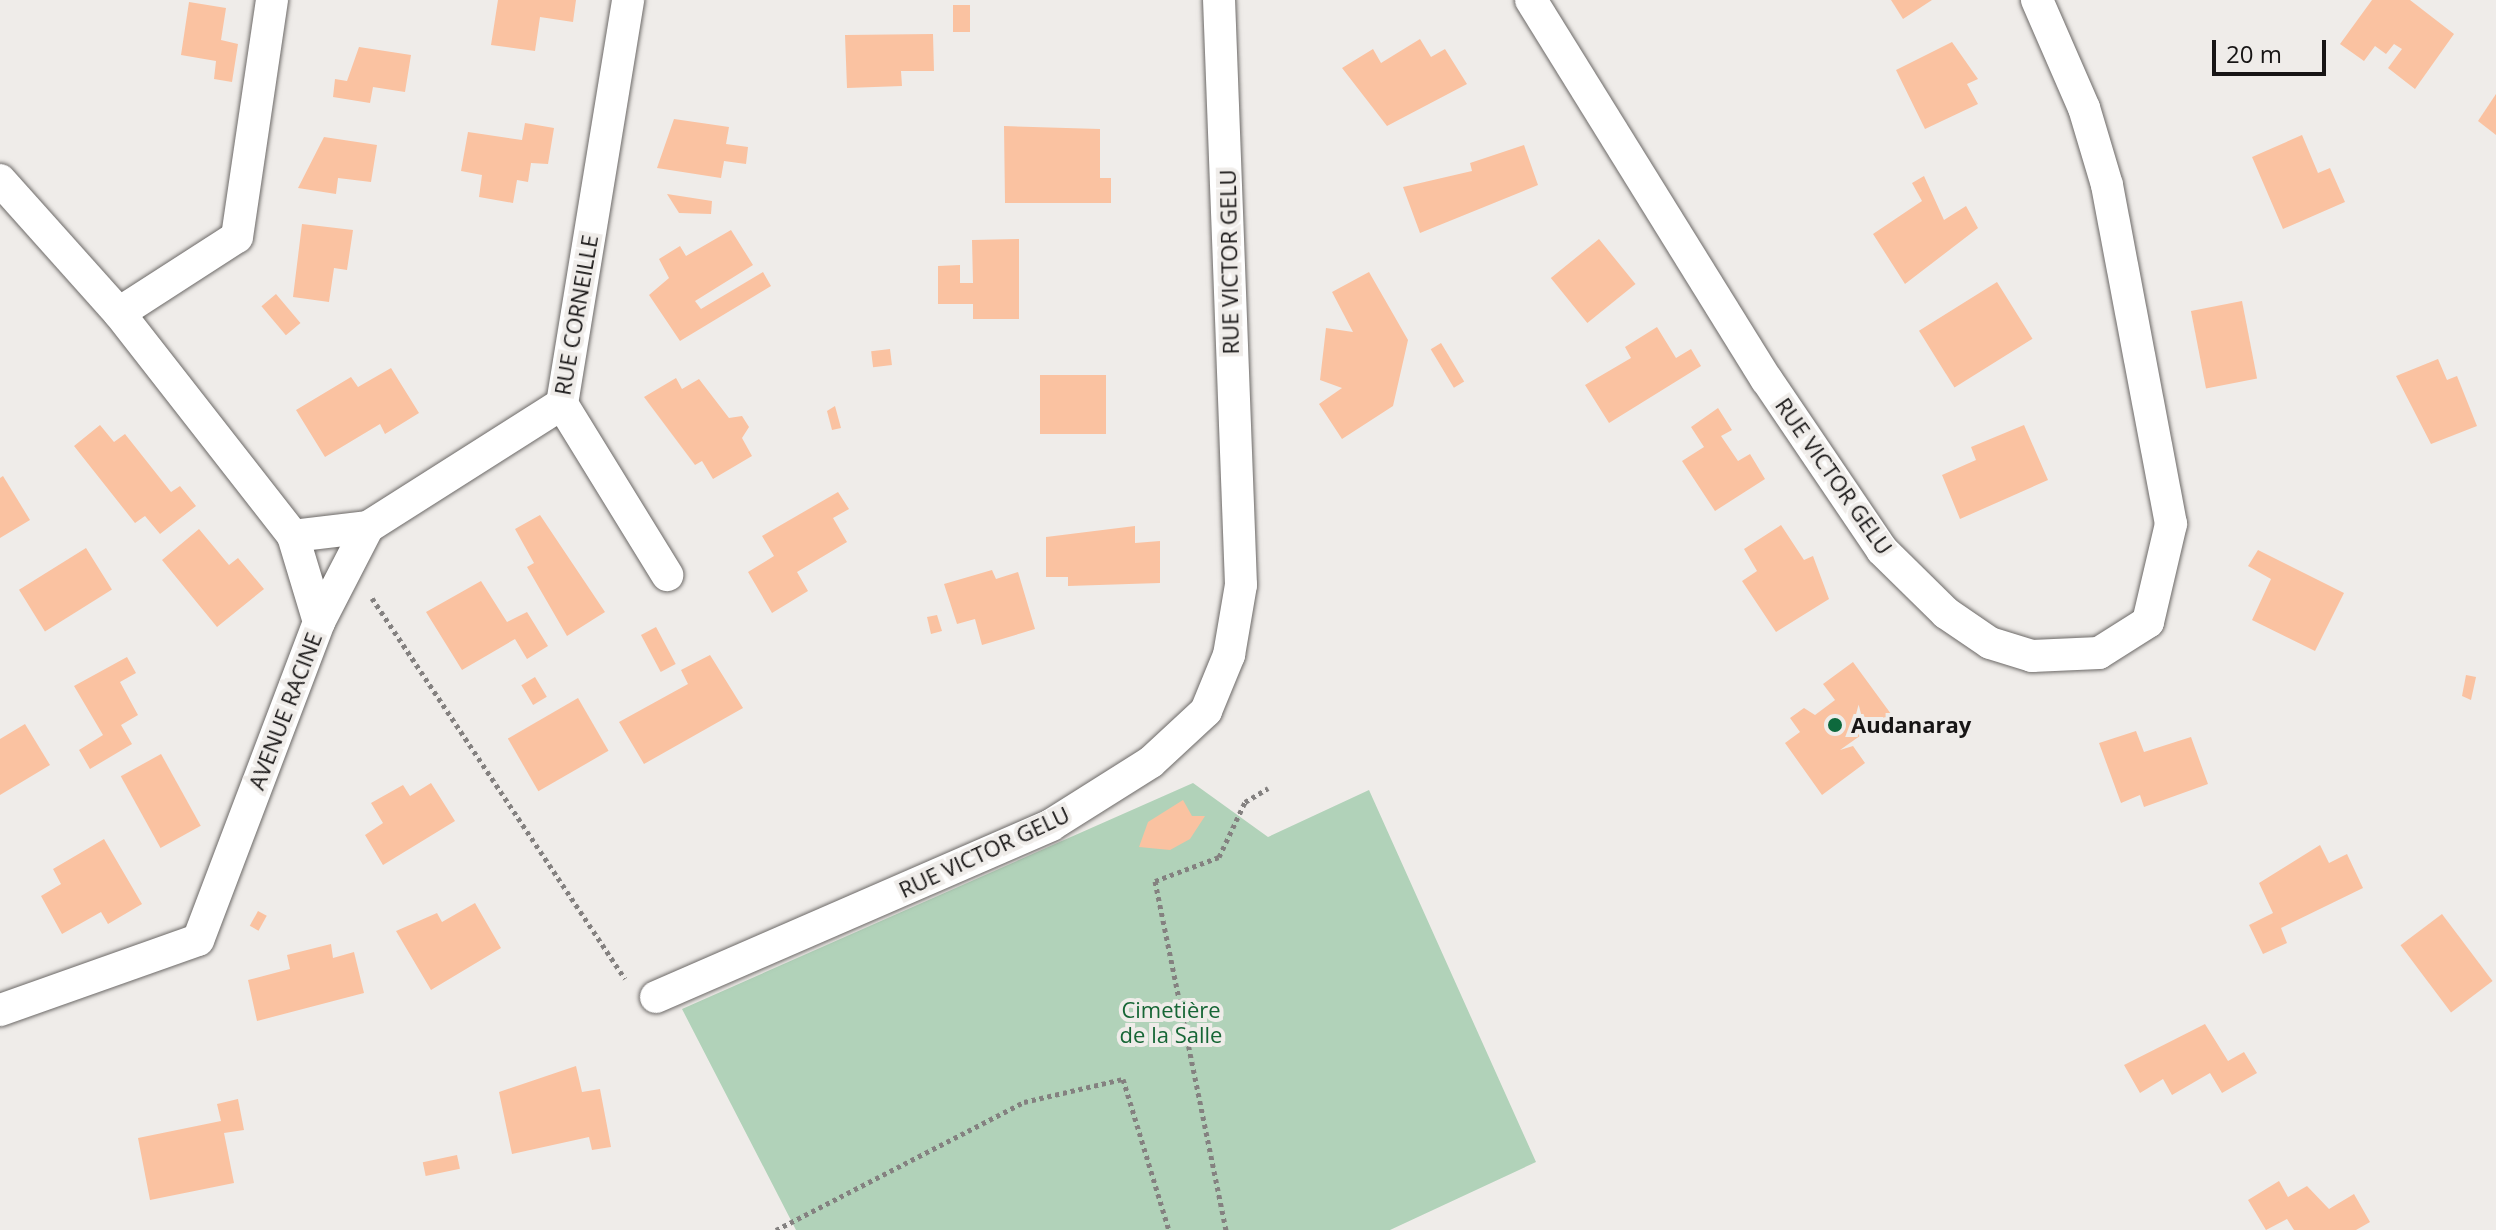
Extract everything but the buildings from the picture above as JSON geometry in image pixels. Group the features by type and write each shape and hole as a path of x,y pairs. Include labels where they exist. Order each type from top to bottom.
{"street":[{"path":"119,313 237,237 272,0"},
{"name":"RUE CORNEILLE","path":"293,536 368,527 562,404 628,0"},
{"name":"RUE VICTOR GELU","path":"656,997 1051,825 1151,762 1206,711 1229,655 1241,585 1219,0"},
{"name":"RUE VICTOR GELU","path":"1531,0 1767,380 1882,550 1946,613 1990,643 2032,656 2099,653 2148,622 2171,524 2107,185 2037,0"},
{"name":"AVENUE RACINE","path":"0,180 119,313 293,536 319,622 198,940 0,1010"},
{"path":"562,404 667,575"},
{"path":"319,622 368,527"}],"path":[{"path":"349,564 628,984 656,997"},
{"path":"1226,1230 1155,881 1219,857 1245,802 1268,788"},
{"path":"776,1230 1024,1102 1123,1079 1169,1230"}],"green space":[{"name":"Cimetière de la Salle","path":"1193,783 1268,837 1369,790 1536,1162 1390,1230 796,1230 682,1009"}],"place":[{"name":"Audanaray","path":"1835,725"}]}
